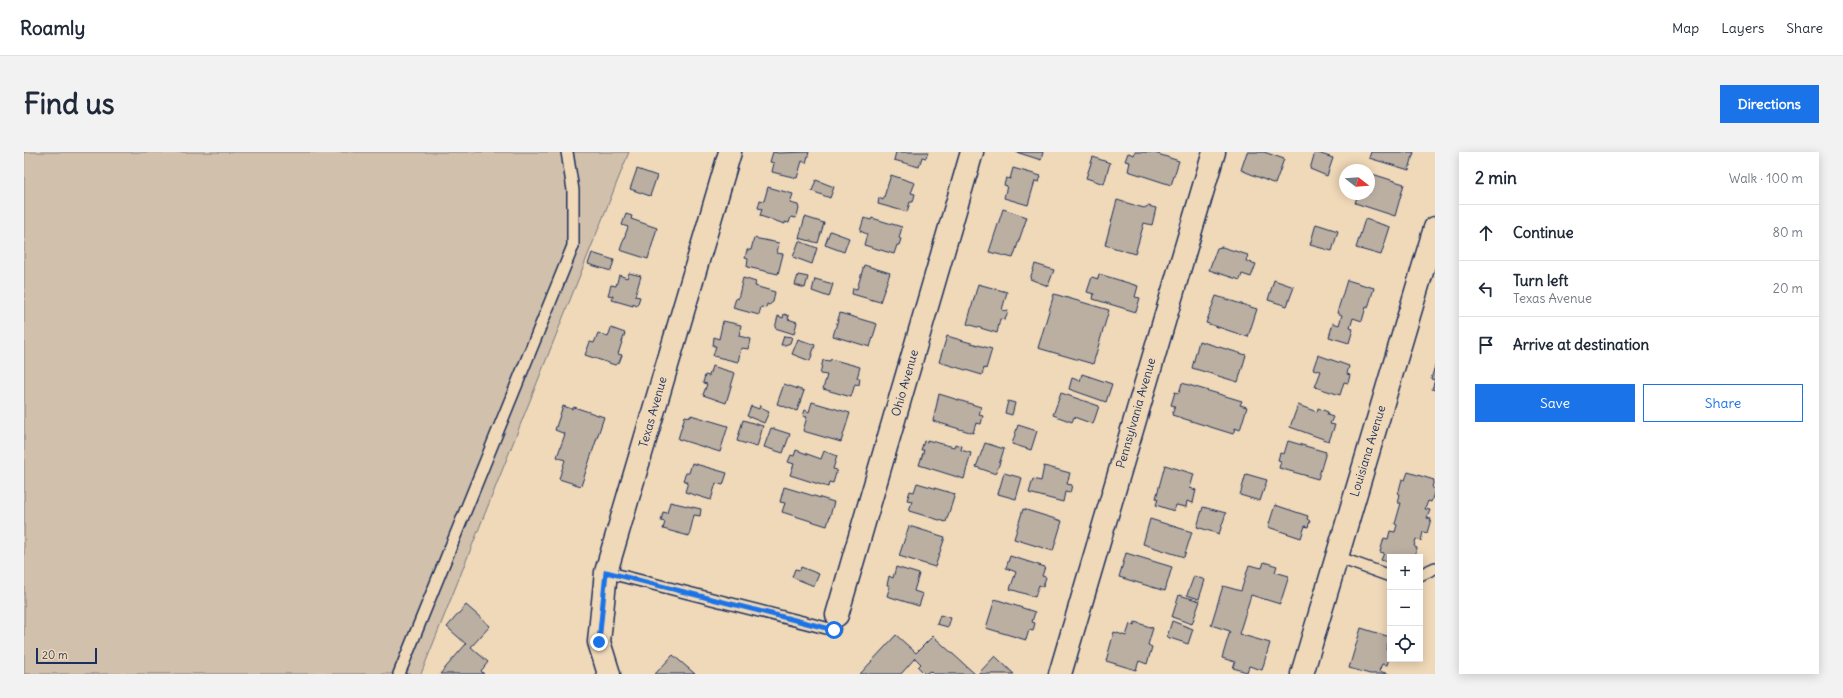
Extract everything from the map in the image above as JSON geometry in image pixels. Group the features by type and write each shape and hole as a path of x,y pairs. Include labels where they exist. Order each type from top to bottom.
{"street":[{"name":"Texas Avenue","path":"609,674 599,642 606,572 730,152"},
{"name":"Ohio Avenue","path":"837,615 972,152"},
{"name":"Pennsylvania Avenue","path":"1064,673 1214,152"},
{"name":"Louisiana Avenue","path":"1302,674 1435,228"}],"lane":[{"path":"400,674 573,246 573,190 567,152"},
{"path":"1337,557 1387,575"},
{"path":"1423,574 1435,568"},
{"path":"606,572 834,630 837,615"}],"shaded area":[{"path":"24,152 629,152 421,674 24,674"}],"building":[{"path":"773,152 809,152 806,163 802,161 797,178 772,172 774,163 770,162"},
{"path":"896,152 928,152 926,158 922,157 919,167 894,160"},
{"path":"1016,152 1043,152 1041,160"},
{"path":"1135,152 1152,152 1179,161 1171,185 1128,171 1130,162 1125,161 1128,153 1134,155"},
{"path":"1247,152 1264,152 1284,159 1275,184 1241,170"},
{"path":"1315,152 1333,158 1327,176 1310,169"},
{"path":"1371,152 1414,152 1409,170 1369,158"},
{"path":"1093,157 1110,163 1104,184 1086,178"},
{"path":"1013,168 1041,176 1039,182 1035,181 1028,205 1004,198 1007,186 1004,185 1006,178 1010,179"},
{"path":"637,169 657,176 650,196 630,189"},
{"path":"891,175 915,183 911,193 915,194 913,202 910,202 907,212 878,204 879,198 883,200"},
{"path":"1375,175 1404,184 1395,216 1355,203 1356,200 1375,200"},
{"path":"816,180 834,187 830,198 812,191"},
{"path":"768,187 793,194 790,203 798,205 799,209 796,218 791,217 789,223 785,222 785,224 760,216 762,209 758,208 760,200 764,201"},
{"path":"1117,200 1144,208 1148,206 1156,208 1152,225 1144,223 1135,254 1105,245"},
{"path":"1003,209 1027,217 1013,258 989,252"},
{"path":"626,214 632,216 631,219 657,228 648,259 620,250 628,227 622,225"},
{"path":"805,217 824,223 818,243 799,238"},
{"path":"864,218 871,220 872,218 902,227 899,238 901,239 894,254 864,245 867,234 860,231"},
{"path":"1365,219 1390,227 1381,255 1356,248"},
{"path":"1316,224 1338,231 1332,251 1310,245"},
{"path":"830,231 849,238 844,252 825,245"},
{"path":"754,238 779,243 777,253 783,254 778,274 747,267 748,259 745,258 747,250 751,250"},
{"path":"799,241 817,248 812,264 793,257"},
{"path":"1222,247 1248,255 1246,261 1256,264 1251,277 1242,274 1240,280 1209,270 1217,248"},
{"path":"592,253 614,260 611,271 588,264"},
{"path":"1035,264 1054,270 1048,286 1030,279"},
{"path":"864,265 890,273 880,302 852,294 853,288 857,289"},
{"path":"629,273 641,276 635,296 640,297 637,306 612,300 613,296 608,295 611,285 616,286 619,275 627,278"},
{"path":"1099,274 1138,286 1135,297 1140,298 1136,312 1093,299 1094,294 1087,292 1092,277 1098,279"},
{"path":"798,275 808,277 805,288 795,285"},
{"path":"743,278 756,282 755,286 775,292 773,302 769,305 767,304 766,308 761,307 759,315 733,308 736,298 738,299"},
{"path":"815,279 833,284 829,297 812,291"},
{"path":"1274,280 1294,287 1287,306 1268,300"},
{"path":"1347,280 1374,288 1362,321 1353,318 1350,328 1353,329 1349,343 1329,337 1333,323 1339,325 1342,315 1337,313"},
{"path":"978,284 1007,292 1002,310 1008,311 1005,320 1000,319 997,333 967,324"},
{"path":"1054,294 1109,310 1093,364 1038,348"},
{"path":"1216,296 1257,309 1248,337 1206,323"},
{"path":"840,313 877,324 870,347 833,336"},
{"path":"784,314 789,316 788,319 797,322 794,334 775,328 778,316 783,318"},
{"path":"723,321 741,325 739,336 751,339 749,349 741,348 738,362 713,356 716,346 713,346 714,337 719,339"},
{"path":"611,328 625,333 618,354 622,355 619,363 615,365 585,355 590,342 594,343 598,333 608,337"},
{"path":"784,336 792,337 790,343 781,345"},
{"path":"947,336 992,349 986,369 984,368 982,375 939,362"},
{"path":"798,339 815,345 810,361 792,354"},
{"path":"1199,341 1246,355 1238,382 1192,368"},
{"path":"1318,355 1349,366 1347,374 1350,375 1348,383 1344,382 1340,395 1315,387 1321,371 1313,369"},
{"path":"831,359 860,367 857,378 860,378 859,385 855,384 851,397 823,389 827,375 820,374 823,360 830,361"},
{"path":"712,366 735,373 726,403 703,395 707,384 703,383 705,375 709,376"},
{"path":"1435,366 1435,380 1431,379"},
{"path":"1082,374 1112,384 1106,402 1069,389 1072,378 1080,381"},
{"path":"1435,380 1435,390 1432,389"},
{"path":"1182,383 1242,401 1240,405 1247,407 1240,430 1235,428 1233,434 1172,415 1175,406 1171,405 1175,392 1179,393"},
{"path":"784,384 804,391 797,411 777,404"},
{"path":"1061,393 1099,406 1093,424 1074,417 1072,422 1053,415"},
{"path":"939,394 981,407 979,415 983,416 981,424 976,423 973,433 933,421"},
{"path":"1008,401 1015,403 1012,415 1005,413"},
{"path":"812,402 850,413 841,442 803,431 807,417 803,416 805,410 809,412"},
{"path":"760,405 763,409 769,412 764,423 747,416 751,406 759,409"},
{"path":"1298,405 1317,412 1318,408 1328,412 1327,415 1333,417 1330,424 1335,425 1329,441 1290,427"},
{"path":"563,406 572,409 574,407 604,417 581,486 559,479 565,460 557,457 565,434 555,430"},
{"path":"691,415 728,426 720,452 678,439 685,416 691,417"},
{"path":"743,420 763,426 757,447 737,441"},
{"path":"1018,425 1037,431 1031,450 1012,444"},
{"path":"771,428 790,434 783,453 764,447"},
{"path":"927,440 954,447 955,444 962,446 961,450 971,453 964,479 919,465 924,450 921,450 924,441 927,442"},
{"path":"1288,441 1326,452 1318,479 1279,468 1281,461 1278,460 1280,453 1284,454"},
{"path":"985,443 1004,449 996,474 976,467"},
{"path":"796,450 821,459 824,451 837,456 833,469 837,470 833,483 829,482 828,487 790,475 794,464 788,462 791,455 794,456"},
{"path":"692,463 727,473 723,485 716,483 711,500 685,492 688,482 683,480 686,473 689,473"},
{"path":"1165,465 1194,474 1190,488 1196,490 1193,503 1187,501 1186,507 1176,505 1174,511 1156,505 1158,499 1156,498"},
{"path":"1044,466 1070,473 1067,484 1072,485 1070,493 1065,492 1063,502 1029,493 1033,479 1041,481"},
{"path":"1408,472 1434,480 1432,487 1435,490 1431,502 1428,501 1425,509 1430,510 1427,518 1431,519 1427,533 1423,532 1421,541 1416,539 1414,546 1417,548 1416,554 1387,554 1387,562 1381,560 1384,553 1380,552 1384,538 1388,539 1390,531 1395,532 1397,525 1395,524 1401,503 1398,503 1400,494 1398,494 1402,479 1405,480"},
{"path":"1004,473 1022,478 1016,499 998,494"},
{"path":"1246,474 1267,480 1260,501 1240,495"},
{"path":"917,483 955,494 946,522 909,511 912,501 907,500 910,491 914,492"},
{"path":"784,487 834,502 827,526 782,512 785,503 780,502"},
{"path":"670,502 701,509 700,516 694,515 689,536 663,529 665,522 661,521 663,512 667,513"},
{"path":"1275,505 1308,516 1307,519 1310,521 1308,527 1305,526 1301,538 1268,527"},
{"path":"1203,507 1226,513 1219,534 1197,527"},
{"path":"1023,509 1062,521 1053,551 1014,539"},
{"path":"1150,519 1192,532 1184,557 1143,544"},
{"path":"909,526 945,537 935,567 899,556"},
{"path":"1126,553 1172,567 1165,591 1119,577"},
{"path":"1010,556 1045,567 1042,576 1046,577 1043,587 1039,585 1035,597 1010,589 1016,572 1006,568"},
{"path":"1264,562 1277,566 1275,572 1289,576 1280,604 1251,595 1239,634 1270,643 1262,670 1249,666 1247,672 1233,668 1235,662 1222,658 1230,631 1211,625 1223,586 1241,591 1249,565 1262,568"},
{"path":"801,567 819,574 814,586 792,577 795,569 800,570"},
{"path":"896,567 919,574 914,591 923,594 919,606 887,596 890,586 887,585 889,576 893,578"},
{"path":"1194,576 1205,580 1199,599 1187,595"},
{"path":"1179,595 1200,601 1192,624 1172,617"},
{"path":"995,599 1035,612 1032,622 1035,623 1033,631 1029,630 1026,640 986,628"},
{"path":"466,605 490,626 471,647 488,662 481,671 484,674 440,674 466,644 447,627"},
{"path":"940,615 951,618 948,627 937,624"},
{"path":"1172,621 1193,629 1188,644 1167,637"},
{"path":"1135,622 1153,628 1148,645 1152,647 1147,664 1139,661 1136,670 1106,661 1114,632 1126,636 1130,624 1134,626"},
{"path":"1361,628 1387,636 1386,649 1388,662 1387,665 1382,664 1379,671 1389,674 1370,674 1349,668"},
{"path":"896,635 916,653 933,636 975,674 933,674 930,671 925,674 918,667 921,664 915,658 901,674 860,674"},
{"path":"673,655 695,674 655,674"},
{"path":"995,656 1014,674 978,674"}],"route":[{"path":"599,642 606,572 834,630"}]}
